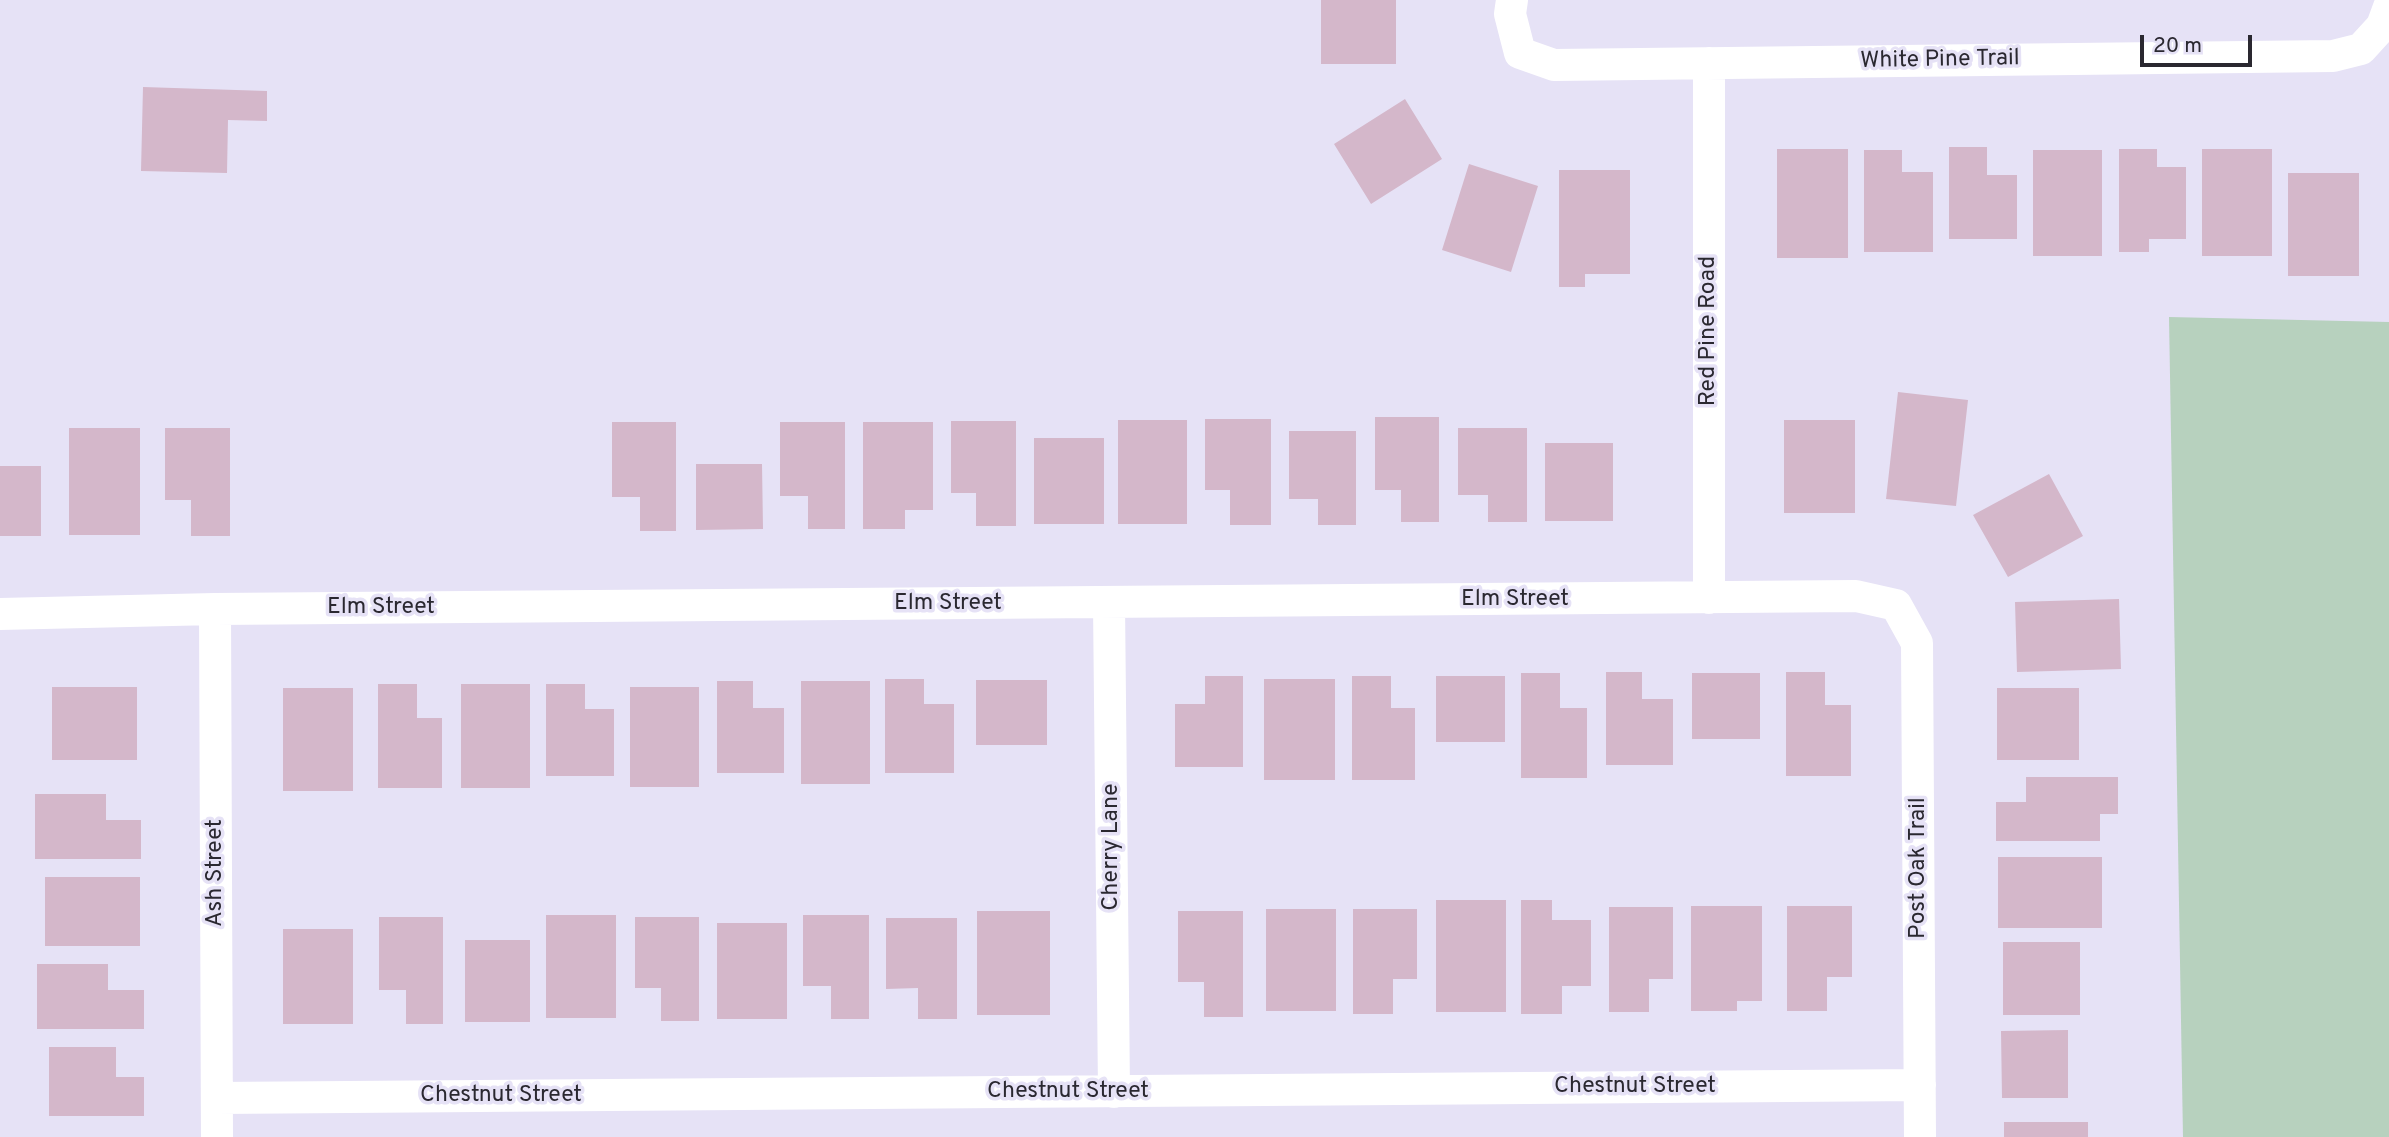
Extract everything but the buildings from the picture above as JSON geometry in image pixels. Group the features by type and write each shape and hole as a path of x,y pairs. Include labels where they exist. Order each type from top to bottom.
{"street":[{"name":"White Pine Trail","path":"1512,0 1510,14 1520,54 1554,65 2333,56 2361,49 2382,26 2389,7"},
{"name":"Red Pine Road","path":"1709,63 1709,598"},
{"name":"Elm Street","path":"0,614 215,609 1856,596 1896,605"},
{"name":"Cherry Lane","path":"1110,603 1114,1092"},
{"name":"Post Oak Trail","path":"1896,605 1917,643 1920,1137"},
{"name":"Ash Street","path":"215,609 217,1137"},
{"name":"Chestnut Street","path":"217,1098 1920,1085"}],"green space":[{"path":"2169,317 2389,322 2389,1137 2183,1137"}]}
